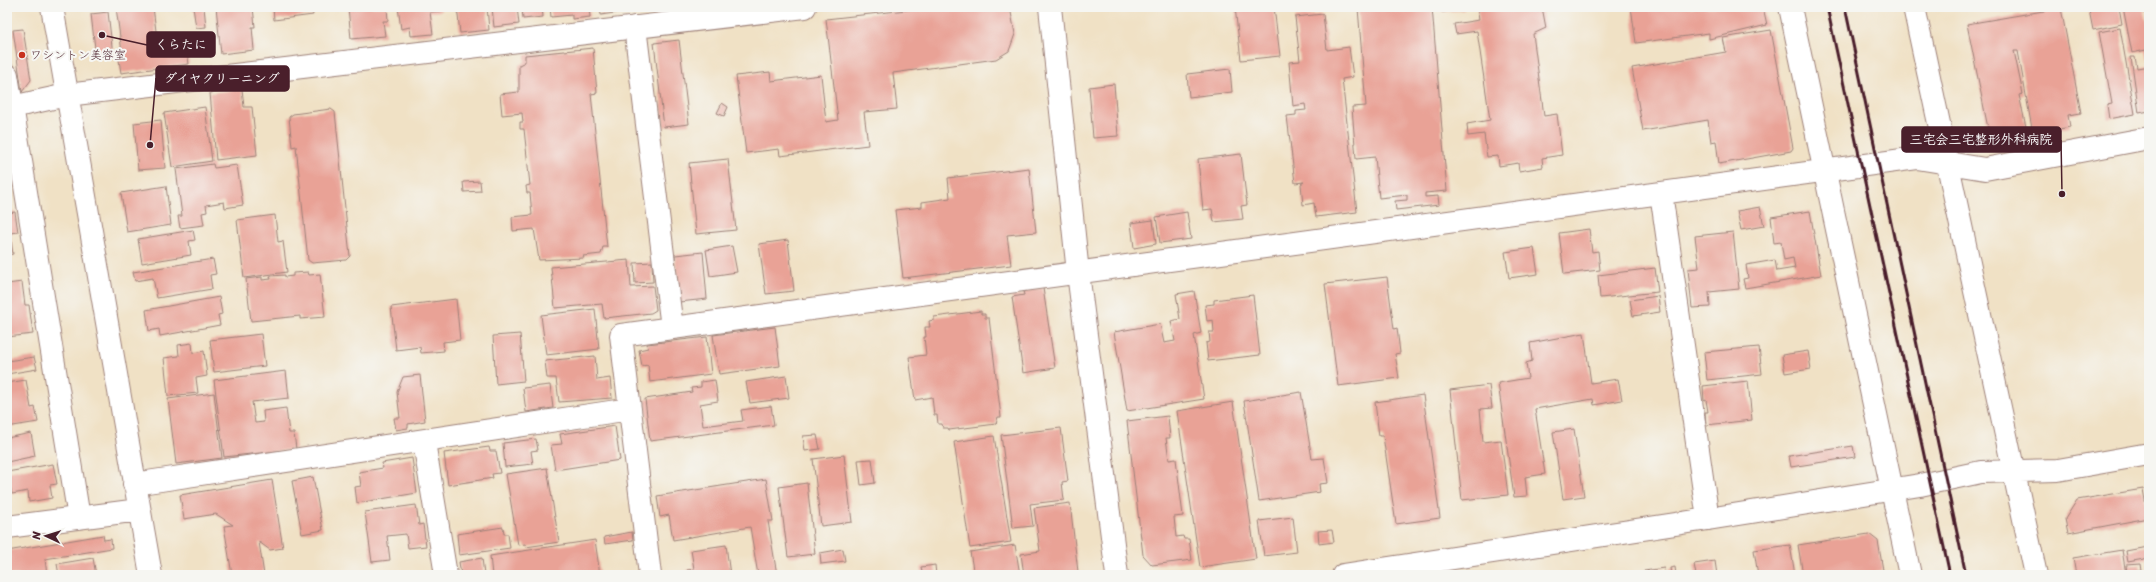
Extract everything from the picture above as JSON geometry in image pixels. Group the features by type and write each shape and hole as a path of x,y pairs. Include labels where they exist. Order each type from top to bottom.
{"street":[{"path":"52,7 134,484 152,575"},
{"path":"9,108 67,95 805,7"},
{"path":"1050,7 1078,273 1117,575"},
{"path":"1790,7 1910,575"},
{"path":"1914,7 2036,575"},
{"path":"636,27 672,328"},
{"path":"7,75 9,108 79,518"},
{"path":"650,575 621,335 1917,158 1985,169 2149,138"},
{"path":"1661,193 1708,519"},
{"path":"134,484 424,442 630,409"},
{"path":"424,442 446,575"},
{"path":"1343,575 1708,519 1892,488 1920,485 1981,472 2058,470 2149,454"},
{"path":"7,527 139,510"}],"building":[{"path":"116,7 153,7 158,47 173,45 173,40 185,38 189,64 121,73 118,53 122,52"},
{"path":"193,7 204,7 206,27 196,28"},
{"path":"216,7 253,7 255,27 252,27 254,50 221,54"},
{"path":"273,7 312,7 313,15 274,20"},
{"path":"348,7 387,7 388,21 383,21 385,36 351,39"},
{"path":"398,7 440,7 441,11 430,12 433,34 411,36 410,27 401,29"},
{"path":"457,7 487,7 489,30 460,33"},
{"path":"492,7 517,7 519,24 494,27"},
{"path":"522,7 542,7 543,17 523,19"},
{"path":"550,7 589,7 590,17 572,19 572,15 551,17"},
{"path":"600,7 641,7 641,9 601,15"},
{"path":"649,7 672,7 672,8 650,11"},
{"path":"933,7 1010,7 1015,34 1009,51 996,59 893,73 897,109 864,112 868,145 780,156 779,149 746,153 736,76 770,72 771,81 821,75 826,122 838,120 826,19"},
{"path":"1235,7 1274,7 1280,56 1241,60"},
{"path":"1432,7 1447,191 1425,193 1425,197 1438,196 1439,205 1396,210 1395,201 1407,200 1407,195 1379,198 1375,157 1356,159 1352,107 1366,106 1358,8"},
{"path":"1442,7 1464,7 1464,10 1442,12"},
{"path":"1477,7 1542,7 1546,28 1533,34 1544,116 1557,114 1562,155 1542,158 1543,167 1519,171 1518,163 1499,166 1498,156 1487,157 1484,134 1468,136 1467,124 1490,120 1477,31 1456,34 1454,24 1479,20"},
{"path":"1631,7 1763,7 1767,25 1709,39 1709,33 1636,43"},
{"path":"2104,7 2119,7 2122,24 2093,30 2089,10"},
{"path":"2123,7 2144,7 2149,31 2149,63 2146,50 2132,53"},
{"path":"2061,8 2081,113 2068,115 2070,127 2033,134 2018,51 2014,51 2023,94 2019,95 2028,136 1996,142 1990,138 1967,24"},
{"path":"108,12 113,55 96,57 91,14"},
{"path":"1323,14 1327,50 1349,47 1353,77 1342,79 1357,212 1316,217 1314,203 1303,205 1301,184 1304,182 1295,183 1287,116 1296,115 1296,111 1306,110 1305,104 1293,106 1289,62 1300,61 1295,17"},
{"path":"2120,28 2135,114 2109,119 2107,105 2112,104 2099,32"},
{"name":"ワシントン美容室","path":"23,29 31,80 22,92 13,30"},
{"path":"1771,30 1793,148 1791,151 1719,164 1716,141 1711,142 1708,120 1643,131 1632,68 1726,52 1723,38"},
{"path":"679,40 689,124 664,127 654,43"},
{"path":"593,48 597,93 591,94 607,247 603,247 601,254 583,256 584,258 539,260 534,229 513,231 512,217 532,215 530,193 527,193 526,186 530,185 524,129 520,129 520,122 523,122 522,113 502,115 500,94 519,92 519,65 525,62 525,55"},
{"path":"2131,57 2135,57 2137,68 2149,66 2149,111 2139,113"},
{"path":"1230,69 1232,92 1189,97 1187,74"},
{"path":"1114,84 1118,136 1093,138 1089,87"},
{"path":"242,89 244,107 252,107 257,155 216,160 210,93"},
{"path":"722,103 728,107 724,116 717,113"},
{"path":"205,107 212,161 172,167 164,113"},
{"path":"331,109 335,112 350,256 346,260 312,263 308,260 296,146 292,147 289,117 293,114"},
{"path":"161,120 165,168 138,170 134,123"},
{"path":"1241,154 1247,205 1241,206 1243,219 1214,222 1212,209 1203,210 1198,159"},
{"path":"728,159 736,230 696,234 689,163"},
{"path":"213,164 214,168 237,165 243,205 225,208 224,202 206,205 207,212 202,213 204,225 180,228 178,216 182,216 176,169"},
{"path":"1029,168 1036,232 1007,235 1011,265 903,278 895,210 922,207 922,202 950,198 948,178"},
{"path":"7,173 11,197 7,197"},
{"path":"480,181 481,191 464,192 463,182"},
{"path":"166,186 171,225 127,232 121,193"},
{"path":"1760,207 1764,226 1741,230 1737,211"},
{"path":"1810,211 1821,275 1745,288 1743,279 1748,278 1746,265 1775,260 1777,271 1795,268 1793,258 1784,260 1781,242 1774,243 1771,217"},
{"path":"15,212 18,232 10,233 13,254 7,255 7,213"},
{"path":"1187,212 1191,239 1160,243 1156,217"},
{"path":"275,215 278,242 283,241 287,272 244,278 237,220"},
{"path":"1153,220 1156,244 1134,248 1131,223"},
{"path":"1589,229 1592,252 1598,251 1600,270 1564,274 1559,233"},
{"path":"193,230 195,240 189,241 191,255 142,263 138,239"},
{"path":"1733,232 1739,289 1709,292 1710,307 1692,308 1688,269 1699,268 1695,236"},
{"path":"788,240 794,291 766,294 759,244"},
{"path":"732,246 737,272 710,276 706,250"},
{"path":"1534,248 1538,274 1509,278 1505,252"},
{"path":"703,252 707,299 679,302 675,255"},
{"path":"213,259 216,274 210,275 212,289 157,298 153,278 135,281 133,272"},
{"path":"629,260 631,287 653,286 656,310 651,313 604,318 602,304 555,308 551,267"},
{"path":"652,262 653,282 635,283 634,263"},
{"path":"1655,268 1658,292 1600,298 1598,275"},
{"path":"308,272 309,275 320,274 325,317 300,319 300,316 251,321 246,279 262,277 262,280 271,279 270,276 285,275 285,277 293,276 293,273"},
{"path":"1387,277 1394,329 1397,328 1400,353 1395,354 1399,378 1338,386 1325,284"},
{"path":"22,282 25,305 29,305 33,334 7,337 7,284"},
{"path":"1043,288 1055,368 1023,373 1012,297 1024,295 1023,291"},
{"path":"1194,291 1201,333 1194,335 1204,399 1127,411 1114,332 1160,324 1164,343 1175,341 1171,321 1180,319 1176,294"},
{"path":"1253,295 1260,355 1208,361 1206,343 1210,342 1209,332 1214,332 1213,320 1207,321 1205,305 1214,304 1214,300"},
{"path":"1658,296 1660,312 1633,316 1630,300"},
{"path":"219,297 222,314 218,315 220,325 160,336 159,329 149,331 146,310"},
{"path":"456,299 460,340 443,342 444,351 421,353 420,347 396,350 391,307"},
{"path":"595,309 599,349 546,355 541,315"},
{"path":"981,311 981,314 985,314 985,318 989,318 1001,417 998,417 996,424 949,430 948,428 943,428 942,424 938,424 937,415 934,415 932,397 915,400 909,357 926,355 924,337 926,337 925,327 930,327 929,321 934,320 934,317"},
{"path":"775,327 780,366 719,374 713,335"},
{"path":"1584,333 1591,383 1618,379 1622,400 1594,405 1593,399 1535,409 1545,474 1525,477 1527,496 1514,497 1498,383 1528,378 1526,363 1532,361 1530,343"},
{"path":"261,334 265,366 214,372 210,340"},
{"path":"520,334 524,381 496,384 493,336"},
{"path":"707,337 711,374 650,382 648,365 642,366 639,350 648,348 647,344"},
{"path":"192,343 193,353 204,351 207,376 196,378 198,393 168,396 164,358 179,356 178,345"},
{"path":"1759,347 1762,374 1707,380 1704,352"},
{"path":"1808,351 1811,369 1785,373 1782,355"},
{"path":"595,356 597,380 610,378 612,398 559,402 556,378 547,378 545,361"},
{"path":"34,357 37,369 7,374 7,361"},
{"path":"286,371 289,398 252,402 255,423 264,422 263,411 286,408 289,433 294,433 296,449 224,457 214,380"},
{"path":"420,375 425,421 408,424 408,428 396,430 394,418 400,418 397,392 403,377"},
{"path":"786,376 789,398 750,403 746,382"},
{"path":"26,380 31,408 35,407 38,422 7,427 7,383"},
{"path":"715,380 718,401 700,404 703,426 743,421 741,410 771,406 774,425 650,441 645,399 692,392 691,388 701,387 701,382"},
{"path":"1748,381 1752,420 1706,425 1705,412 1708,412 1706,400 1704,401 1703,386"},
{"path":"550,385 553,408 526,412 523,388"},
{"path":"1489,385 1492,408 1480,409 1483,442 1501,440 1508,495 1462,500 1450,390"},
{"path":"1301,392 1312,459 1324,458 1328,483 1319,484 1320,492 1259,501 1244,401"},
{"path":"214,393 222,458 176,464 168,399"},
{"path":"1423,395 1440,518 1396,524 1383,436 1379,436 1375,402"},
{"path":"1233,402 1256,559 1200,567 1177,411"},
{"path":"1168,416 1170,438 1166,438 1169,460 1176,459 1183,516 1174,517 1176,537 1183,536 1184,539 1189,539 1192,560 1152,565 1143,555 1127,421"},
{"path":"615,426 620,460 555,470 551,445 562,444 560,434"},
{"path":"1061,428 1068,481 1062,482 1064,500 1030,504 1033,526 1013,528 1001,435"},
{"path":"1574,429 1584,496 1563,499 1553,432"},
{"path":"31,433 35,456 7,462 7,438"},
{"path":"817,435 820,449 805,451 803,436"},
{"path":"994,436 1011,542 970,548 954,442"},
{"path":"536,439 538,450 531,451 533,464 505,467 503,443"},
{"path":"1853,446 1855,457 1791,467 1789,456"},
{"path":"489,447 490,451 496,451 500,473 492,474 493,478 448,485 444,453"},
{"path":"844,455 852,522 821,526 813,459"},
{"path":"412,458 417,493 357,503 355,487 361,486 359,472 383,468 382,463"},
{"path":"872,459 875,483 861,485 858,460"},
{"path":"53,464 57,484 50,485 52,498 29,502 28,491 12,494 7,472"},
{"path":"547,468 559,542 526,547 525,544 518,545 506,474"},
{"path":"313,477 323,530 302,534 292,481"},
{"path":"766,479 773,521 768,521 777,575 758,575 750,527 673,540 669,515 660,517 657,496"},
{"path":"272,480 283,548 270,550 259,542 264,575 232,575 224,526 233,525 216,514 184,519 180,495"},
{"path":"807,483 815,554 788,557 779,487"},
{"path":"2143,489 2148,518 2068,533 2065,519 2077,500"},
{"path":"1070,503 1078,572 1076,575 1024,575 1021,554 1040,551 1034,508"},
{"path":"416,505 419,525 423,524 426,546 408,548 406,534 387,536 390,560 372,562 365,512"},
{"path":"1293,517 1297,552 1264,556 1259,521"},
{"path":"503,527 504,534 508,534 510,548 459,555 457,534"},
{"path":"1332,530 1334,542 1319,544 1318,531"},
{"path":"632,532 633,540 605,544 604,537"},
{"path":"1869,534 1878,541 1883,570 1858,575 1803,575 1798,545"},
{"path":"103,535 104,540 111,539 112,548 45,559 47,575 7,575 7,551"},
{"path":"595,540 600,575 492,575 490,556"},
{"path":"726,545 730,575 688,575 687,570 694,569 691,550"},
{"path":"1015,545 1020,575 974,575 970,552"},
{"path":"1790,545 1795,575 1758,575 1754,550"},
{"path":"2147,547 2149,548 2149,558 2128,562 2126,551"},
{"path":"843,549 845,561 821,564 820,553"},
{"path":"2122,550 2126,574 2076,575 2073,558"},
{"path":"93,558 96,575 59,575 57,564"},
{"path":"482,558 484,575 461,575 459,562"},
{"path":"1715,561 1717,575 1696,575 1694,564"},
{"path":"2140,564 2141,571 2127,572 2126,565"},
{"path":"935,565 936,575 923,575 921,567"},
{"path":"1675,567 1676,575 1671,575 1670,568"},
{"path":"1664,568 1665,575 1645,575 1644,571"}],"railway":[{"path":"1827,7 1950,575"},
{"path":"1845,7 1966,575"}],"place":[{"name":"くらたに","path":"102,35"},
{"name":"ワシントン美容室","path":"22,55"},
{"name":"ダイヤクリーニング","path":"150,145"},
{"name":"三宅会三宅整形外科病院","path":"2062,194"}]}
